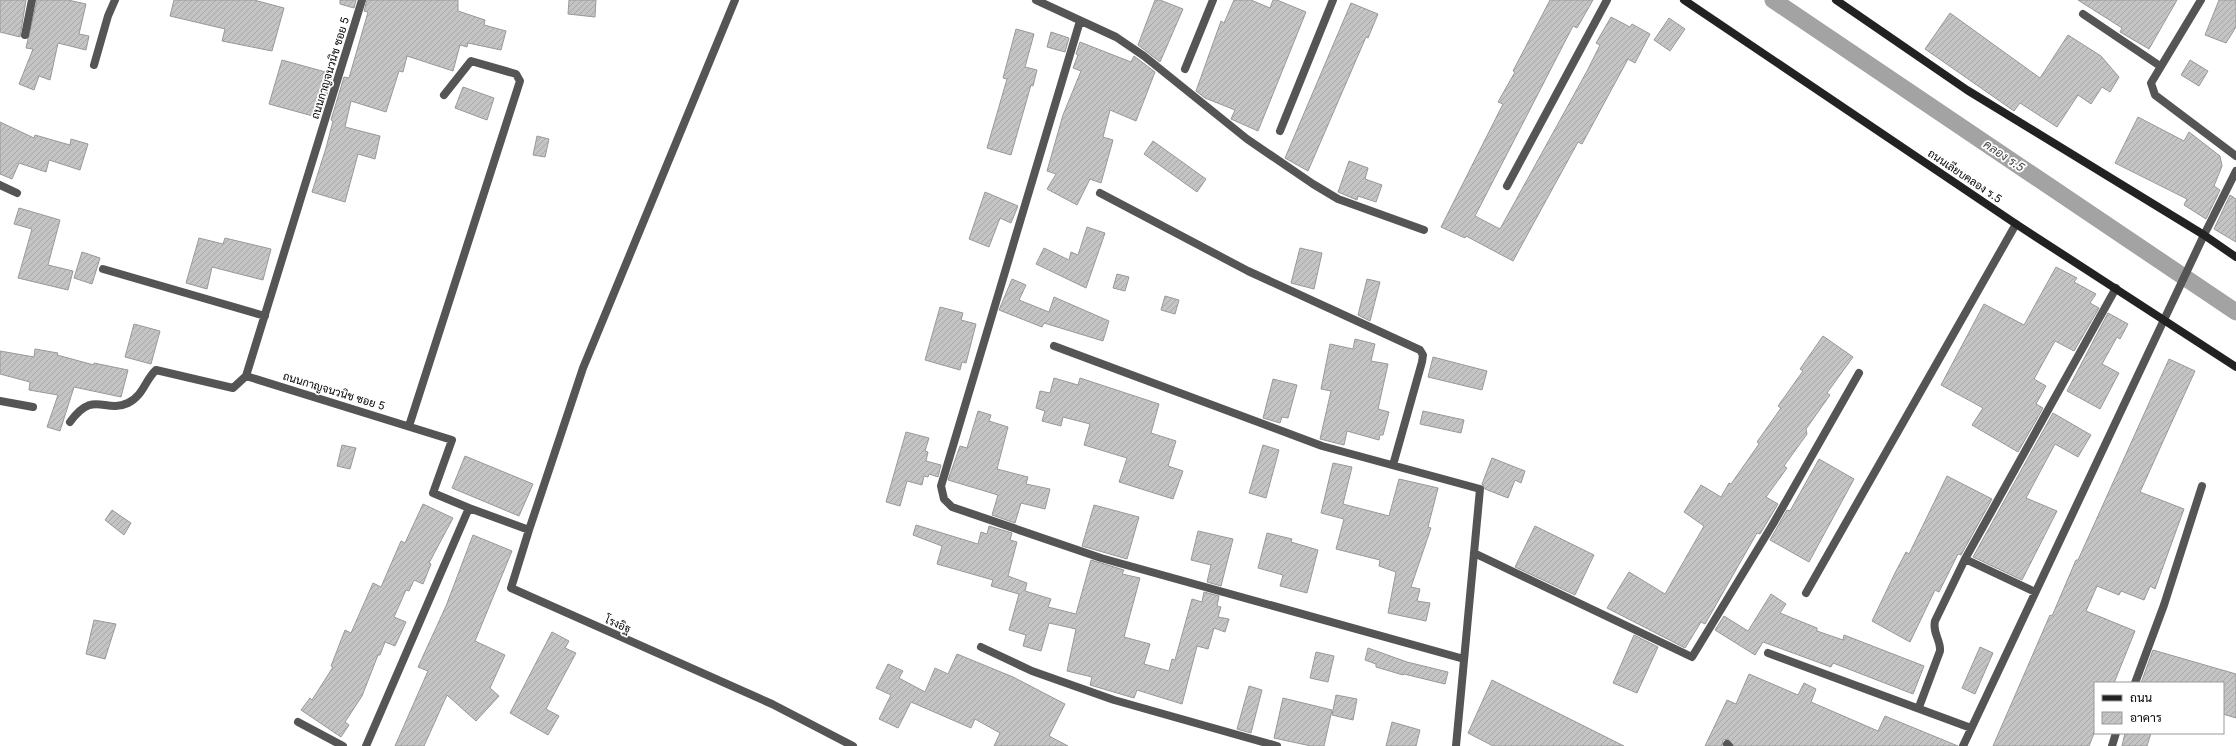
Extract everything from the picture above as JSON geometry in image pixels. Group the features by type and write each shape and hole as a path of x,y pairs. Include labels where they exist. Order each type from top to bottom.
{"street":[{"path":"25,35 32,0"},
{"path":"94,64 108,16 115,0"},
{"name":"ถนนกาญจนวนิช ซอย 5","path":"362,0 246,376 452,440 433,493 469,508"},
{"path":"366,746 469,508 529,530 583,368 735,0"},
{"path":"1036,0 1116,37 1144,56 1247,139 1312,184 1344,201 1424,230"},
{"path":"1185,69 1213,0"},
{"path":"1280,131 1333,0"},
{"path":"1507,186 1607,0"},
{"name":"ถนนเลียบคลอง ร.5","path":"1684,0 2016,224 2236,367"},
{"path":"1836,0 1967,90 2204,235 2236,257"},
{"path":"2201,0 2151,83 2155,95 2236,156"},
{"path":"2083,14 2160,66"},
{"path":"1080,21 941,486 944,499 952,507 1101,558 1464,659"},
{"path":"409,426 520,81 516,74 471,61 444,95"},
{"path":"1963,746 2204,235 2236,171"},
{"path":"0,184 17,193"},
{"path":"1100,193 1248,271 1420,350 1423,355 1422,362 1393,465"},
{"path":"1806,593 2016,224"},
{"path":"103,269 265,316"},
{"path":"1919,707 1940,651 1940,646 1934,630 1935,621 1965,559 2116,288"},
{"path":"1054,346 1300,438 1480,489 1456,746"},
{"path":"70,422 78,411 87,405 101,403 121,404 130,401 144,388 156,370 233,388 246,376"},
{"path":"1474,553 1692,657 1773,524 1858,373"},
{"path":"0,401 33,407"},
{"path":"2135,682 2164,605 2202,486"},
{"name":"โรงอิฐ","path":"529,530 511,588 772,704 853,746"},
{"path":"1965,559 2035,592"},
{"path":"981,647 1032,671 1114,700 1277,746"},
{"path":"1768,653 1919,707 1971,728"},
{"path":"298,722 343,746"},
{"path":"2112,746 2116,734"}],"building":[{"path":"0,0 26,0 20,37 0,32"},
{"path":"37,0 68,0 86,4 79,34 89,36 86,50 58,43 50,80 39,76 34,90 19,84 33,49 26,48"},
{"path":"174,0 254,0 284,8 272,51 222,41 225,29 170,16"},
{"path":"340,0 356,0 354,8 340,4"},
{"path":"367,0 458,0 458,11 485,20 484,25 506,31 501,50 468,43 467,47 460,45 453,71 407,56 403,72 399,71 386,112 351,101 345,127 380,136 375,159 358,154 345,202 312,192 326,148 333,121 331,120 344,77 349,78 368,12 364,11"},
{"path":"569,0 596,0 595,17 568,14"},
{"path":"1155,0 1160,0 1183,9 1160,62 1138,45"},
{"path":"1234,0 1251,0 1270,8 1273,0 1277,0 1306,12 1258,131 1231,119 1235,110 1205,98 1196,91 1221,21 1224,23"},
{"path":"1550,0 1593,0 1577,28 1573,26 1475,216 1500,229 1587,71 1600,45 1596,43 1611,17 1630,27 1632,24 1650,34 1635,63 1628,59 1582,144 1578,142 1513,261 1466,236 1465,238 1441,227 1503,104 1498,102 1515,72 1513,71"},
{"path":"2078,0 2177,0 2149,49 2120,32 2122,28"},
{"path":"2219,0 2236,0 2236,27 2226,43 2205,35"},
{"path":"1351,3 1378,14 1368,38 1366,37 1308,171 1285,158"},
{"path":"1950,13 2040,78 2068,35 2101,56 2119,77 2110,92 2102,87 2091,104 2078,95 2057,127 2020,103 2014,111 1925,49"},
{"path":"1669,18 1685,29 1670,51 1654,40"},
{"path":"1016,29 1034,34 1025,67 1037,70 1033,86 1031,85 1011,155 987,148 1007,79 1003,78"},
{"path":"1051,32 1069,38 1065,52 1047,47"},
{"path":"1080,42 1131,62 1134,56 1155,72 1136,121 1110,110 1103,137 1113,140 1101,183 1090,179 1077,205 1047,189 1056,174 1047,171 1063,115 1081,71 1073,68 1078,55 1076,54"},
{"path":"282,60 333,74 320,118 269,104"},
{"path":"2190,60 2208,71 2199,86 2181,75"},
{"path":"463,87 494,98 487,120 455,108"},
{"path":"2138,117 2184,141 2189,132 2220,156 2222,166 2214,186 2220,190 2206,219 2184,205 2187,199 2115,163"},
{"path":"0,122 34,138 35,135 70,145 71,139 88,144 80,170 49,160 46,172 19,163 12,179 0,174"},
{"path":"537,136 549,139 545,157 533,155"},
{"path":"1153,141 1206,179 1197,192 1144,154"},
{"path":"1349,161 1368,168 1365,179 1382,185 1376,202 1358,196 1357,200 1338,192"},
{"path":"985,192 1018,206 1011,223 1000,218 989,247 969,239"},
{"path":"2230,195 2236,199 2236,242 2214,229"},
{"path":"19,208 60,220 48,265 73,271 68,290 18,278 32,229 14,224"},
{"path":"1087,227 1105,233 1086,288 1036,264 1044,248 1069,260 1071,252 1078,255"},
{"path":"199,238 223,244 225,238 271,249 263,280 212,267 207,289 186,283"},
{"path":"1300,248 1322,253 1314,289 1291,283"},
{"path":"82,252 100,258 92,284 74,278"},
{"path":"2056,267 2077,278 2074,282 2096,294 2090,303 2099,308 2074,351 2055,341 2034,379 2046,386 2036,404 2043,408 2018,452 1972,425 1983,408 1941,385 1984,304 2024,325"},
{"path":"1117,274 1129,277 1125,291 1113,288"},
{"path":"1012,279 1026,285 1019,300 1049,312 1054,297 1109,321 1103,341 1044,323 1042,327 999,310"},
{"path":"1367,279 1380,282 1370,321 1358,315"},
{"path":"1165,296 1179,300 1175,314 1161,310"},
{"path":"940,307 963,313 961,320 976,324 966,363 962,362 960,370 925,360"},
{"path":"2108,313 2128,324 2120,339 2117,337 2102,364 2119,373 2100,409 2067,391"},
{"path":"134,324 160,331 151,364 125,357"},
{"path":"1823,336 1853,357 1827,393 1830,395 1806,429 1807,434 1784,466 1787,468 1766,497 1778,504 1760,534 1757,533 1705,624 1701,622 1685,648 1607,608 1629,572 1665,594 1704,526 1684,512 1701,485 1721,497 1729,483 1731,484 1759,444 1757,442 1781,408 1778,406 1803,371 1800,369"},
{"path":"1355,339 1375,344 1371,361 1388,364 1378,409 1389,412 1383,435 1380,435 1379,440 1347,431 1344,445 1320,439 1331,391 1321,389 1330,344 1353,349"},
{"path":"35,349 58,353 57,355 94,365 94,363 128,370 121,397 74,387 60,431 47,427 58,395 29,390 30,382 0,374 0,351 34,357"},
{"path":"1433,357 1487,371 1482,390 1428,377"},
{"path":"2169,359 2195,371 2140,492 2184,509 2155,589 2150,586 2144,600 2121,591 2119,595 2097,586 2086,611 2135,631 2114,682 2094,682 2094,734 2089,746 1993,746 2050,615 2052,616 2076,560 2078,560"},
{"path":"1054,378 1078,385 1080,378 1159,404 1151,433 1176,441 1168,466 1183,471 1173,499 1119,482 1127,458 1084,445 1090,424 1063,417 1061,426 1042,421 1045,411 1036,408 1040,391 1050,393"},
{"path":"1273,379 1297,385 1288,418 1282,417 1280,423 1263,418"},
{"path":"978,411 991,415 989,421 1008,427 997,469 1028,477 1026,484 1050,489 1045,509 1021,503 1015,523 992,515 998,495 948,480 960,446 967,448"},
{"path":"1423,411 1464,420 1461,433 1420,424"},
{"path":"2053,413 2091,435 2078,457 2055,444 2026,498 2057,511 2022,580 1973,557"},
{"path":"906,432 929,438 925,451 928,452 926,461 941,465 938,477 929,474 928,477 924,476 922,485 907,481 900,506 886,502"},
{"path":"342,445 356,448 350,469 337,466"},
{"path":"1263,445 1279,450 1266,498 1249,493"},
{"path":"465,456 533,484 519,516 452,488"},
{"path":"1492,458 1525,471 1521,483 1515,480 1508,498 1485,489 1482,484"},
{"path":"1819,459 1854,479 1809,562 1770,540 1787,510 1790,511"},
{"path":"1333,463 1352,467 1343,504 1389,516 1399,479 1438,488 1428,527 1431,528 1411,587 1420,589 1417,601 1430,603 1426,621 1388,613 1396,572 1379,566 1380,560 1336,549 1344,519 1321,513"},
{"path":"1947,476 1992,499 1961,555 1958,554 1939,592 1935,590 1910,642 1872,621 1906,552 1909,554"},
{"path":"423,504 453,518 429,563 431,564 423,584 414,580 409,591 406,590 394,617 406,622 395,646 385,642 380,655 378,655 362,696 345,722 349,725 341,737 301,710 310,698 312,700 333,667 331,666 345,630 351,633 373,583 381,587 401,541 405,543"},
{"path":"1094,505 1139,517 1127,559 1082,546"},
{"path":"112,510 131,523 124,535 105,520"},
{"path":"916,525 978,544 981,532 987,534 989,526 1012,533 1010,540 1017,542 1008,576 1027,583 1025,591 1051,599 1048,607 1076,614 1091,560 1124,570 1122,574 1140,578 1124,637 1150,644 1144,664 1169,671 1172,659 1175,660 1192,599 1202,602 1204,592 1219,596 1217,606 1221,607 1218,617 1229,619 1225,632 1214,628 1208,649 1197,646 1182,704 1137,690 1134,698 1090,685 1092,677 1067,671 1076,629 1049,623 1041,651 1023,646 1026,635 1009,630 1019,594 991,586 993,580 937,564 942,546 913,535"},
{"path":"1535,526 1594,555 1575,595 1515,567"},
{"path":"1198,531 1233,539 1221,586 1207,582 1211,565 1191,560"},
{"path":"1267,533 1292,539 1291,542 1318,550 1307,593 1280,586 1283,575 1258,568"},
{"path":"473,535 512,551 475,641 505,655 490,688 499,696 476,721 447,695 424,746 395,746 428,671 418,667 446,606"},
{"path":"1771,594 1786,604 1780,613 1817,628 1817,631 1843,640 1844,635 1924,666 1913,694 1833,663 1831,667 1763,642 1755,655 1715,630 1724,616 1748,631"},
{"path":"94,620 116,624 105,659 86,654"},
{"path":"552,632 569,641 565,648 576,653 546,709 559,716 548,735 510,713"},
{"path":"1634,635 1658,647 1637,693 1613,683"},
{"path":"1980,647 1993,653 1975,694 1962,688"},
{"path":"1368,648 1407,662 1448,672 1445,684 1403,675 1376,667 1376,664 1365,660"},
{"path":"2153,650 2236,674 2236,718 2224,714 2224,682 2141,682"},
{"path":"1316,652 1334,656 1328,682 1310,678"},
{"path":"957,654 1013,677 1065,704 1049,736 1068,746 994,746 1000,733 975,719 971,728 911,702 898,728 879,719 891,695 876,688 888,664 903,671 899,678 925,692 935,668 948,674"},
{"path":"1749,674 1798,695 1804,683 1816,689 1811,702 1878,731 1885,716 1958,746 1734,746 1728,739 1723,740 1722,746 1705,746 1727,700 1736,704"},
{"path":"1492,680 1624,746 1493,746 1468,733"},
{"path":"1249,686 1262,690 1251,733 1237,729"},
{"path":"1336,695 1357,699 1353,720 1332,715"},
{"path":"1283,698 1332,710 1324,746 1311,746 1274,738"},
{"path":"1392,722 1420,730 1416,746 1386,746"},
{"path":"2125,734 2151,734 2147,746 2122,746"}],"waterway":[{"name":"คลอง ร.5","path":"1773,0 2236,312"}]}
